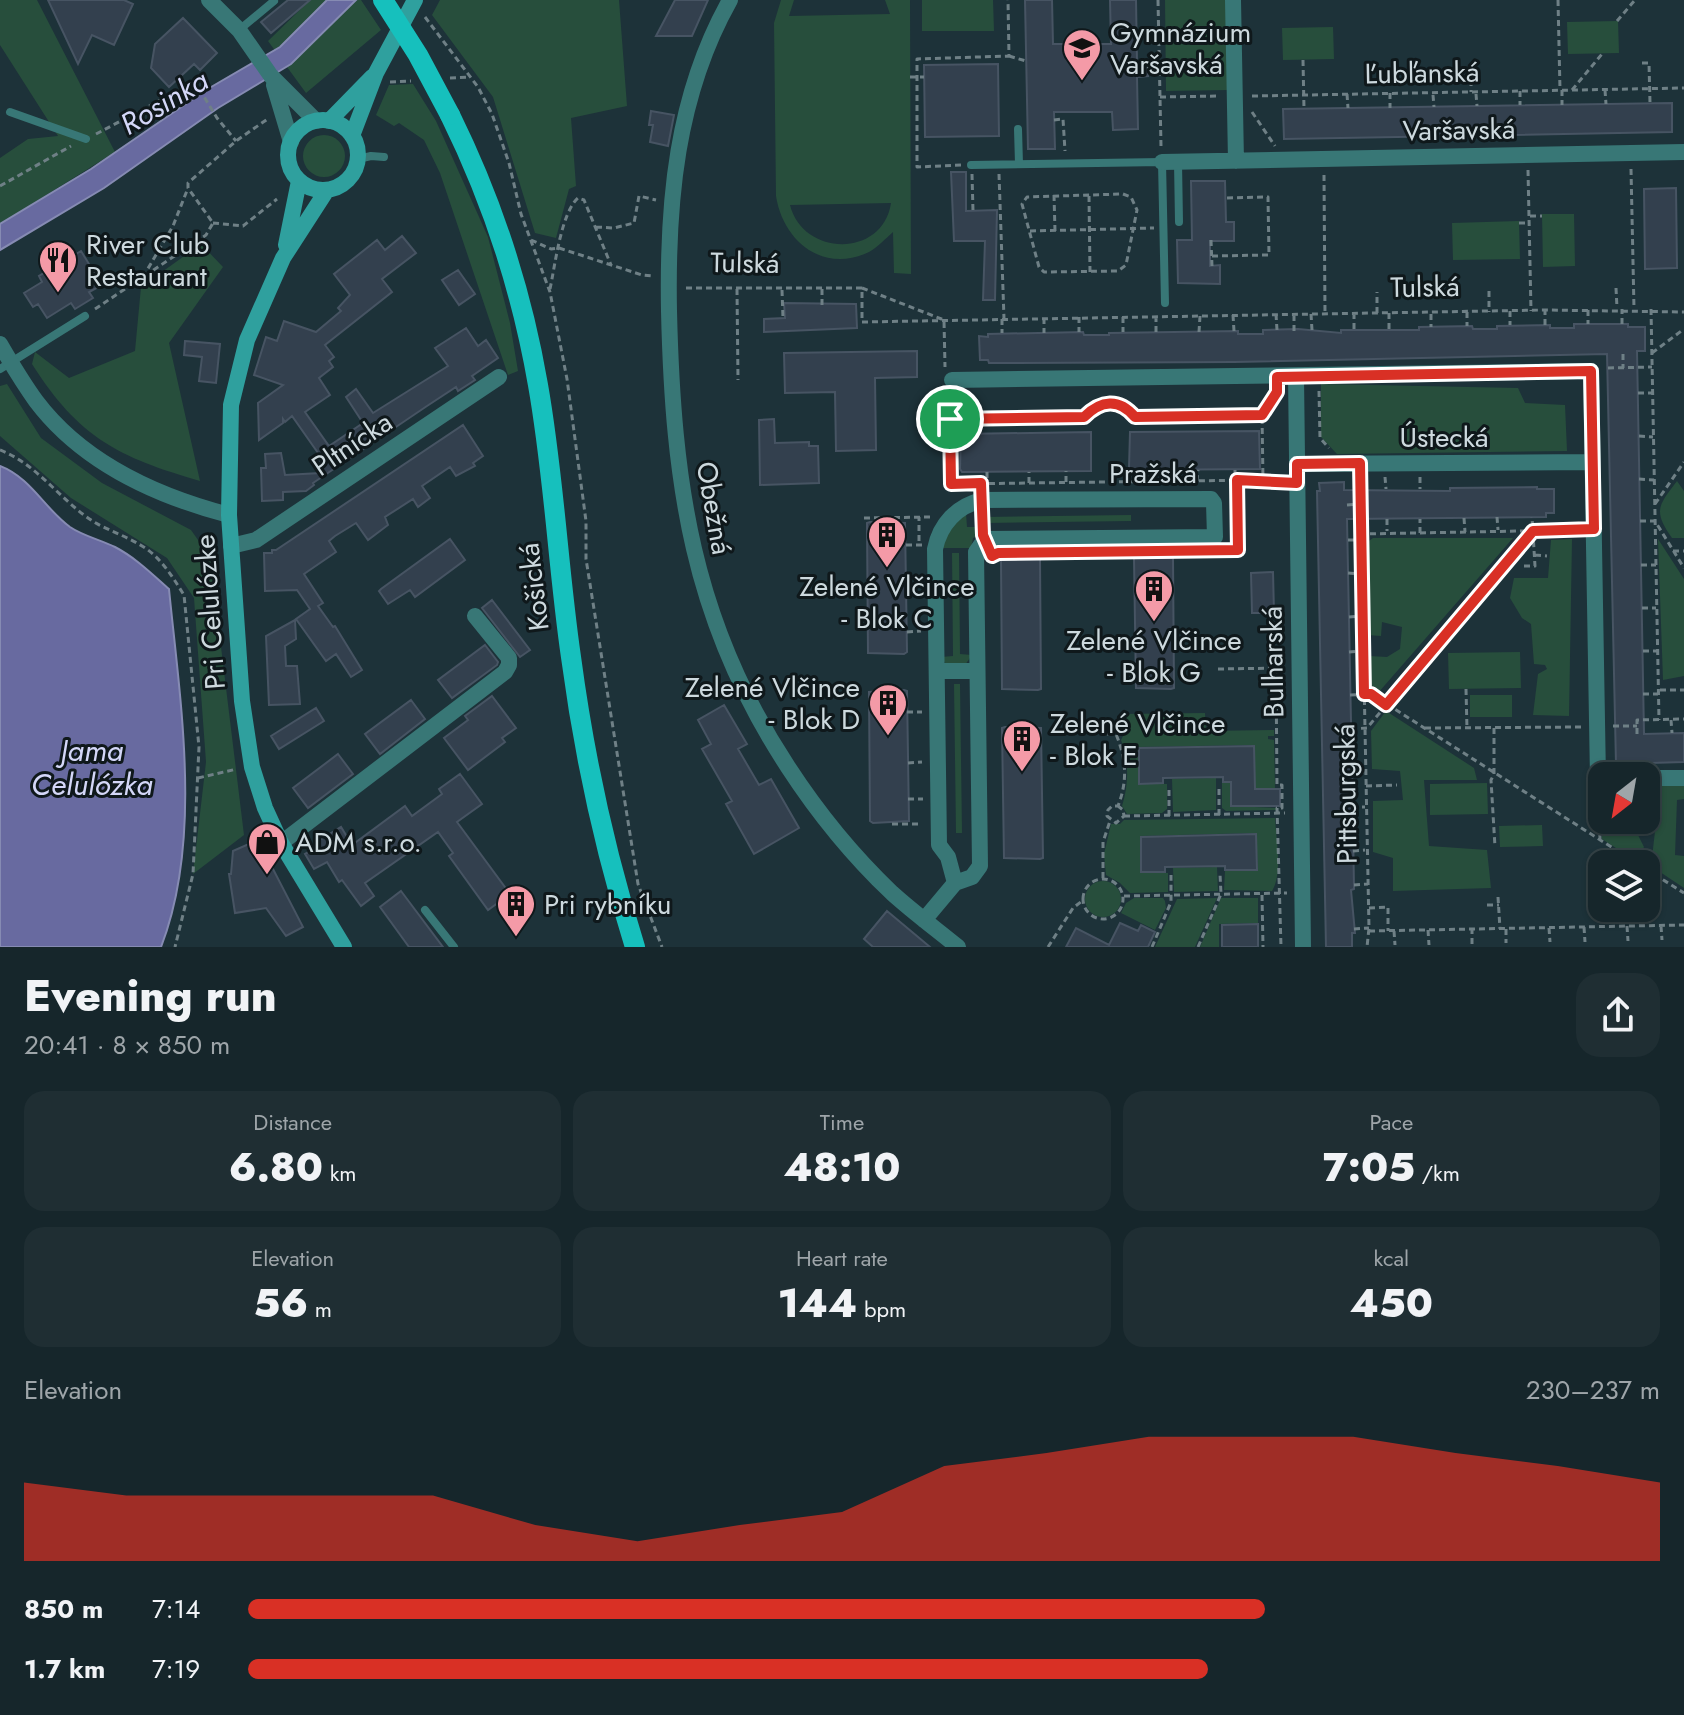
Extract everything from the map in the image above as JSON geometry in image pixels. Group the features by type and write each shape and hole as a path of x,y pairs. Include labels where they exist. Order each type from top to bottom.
{"main road":[{"name":"Košická","path":"383,0 418,55 450,115 495,220 520,301 534,361 583,735 602,828 635,947"}],"street":[{"path":"209,0 239,30 271,76 322,121 342,126 352,136 358,159"},
{"path":"352,136 376,73 415,0"},
{"name":"Obežná","path":"730,0 715,28 689,96 672,203 669,284 674,409 681,484 705,594 728,660 760,724 812,803 892,892 958,947"},
{"path":"1233,0 1236,161"},
{"path":"291,142 297,132 322,121 376,73"},
{"name":"Pri Celulózke","path":"271,76 291,142 289,162 299,181 283,258"},
{"name":"Varšavská","path":"1170,162 1684,152"},
{"name":"Pri Celulózke","path":"344,947 281,843 265,808 252,767 242,701 231,546 230,429 233,391 247,340 283,258 327,190 348,180 358,159"},
{"path":"299,181 312,189 327,190"},
{"path":"0,344 6,366 53,421 93,456 172,497 229,515"},
{"path":"948,376 1277,377 1591,371 1599,762"},
{"name":"Bulharská","path":"1296,376 1303,947"},
{"name":"Pltnícka","path":"231,546 256,540 499,377"},
{"name":"Ústecká","path":"1297,464 1592,462"},
{"name":"Pražská","path":"924,920 955,883 972,877 980,866 976,552 979,544 985,539 1215,537 1214,503 1211,499 983,489 948,519 938,534 935,549 939,845 948,857 955,883"},
{"path":"281,843 505,672 509,658 475,616"},
{"path":"937,671 977,671"},
{"path":"1660,778 1684,778"}],"lane":[{"path":"239,30 274,1"},
{"path":"10,112 86,139"},
{"path":"1018,129 1019,164"},
{"path":"358,159 384,157"},
{"path":"1170,162 1179,222"},
{"path":"1165,303 1170,162"},
{"name":"Varšavská","path":"971,165 1170,162"},
{"path":"6,366 85,316"},
{"path":"425,910 454,947"}],"path":[{"path":"1008,0 1009,56"},
{"path":"1158,0 1160,97 1170,162"},
{"path":"1558,0 1562,105"},
{"path":"1617,21 1635,0"},
{"path":"1559,52 1568,52"},
{"path":"1572,90 1602,54"},
{"path":"973,211 971,165 917,167 917,59 1009,56 1026,61"},
{"path":"1303,60 1304,109"},
{"path":"1642,63 1649,63 1650,103"},
{"path":"1147,68 1159,69"},
{"path":"1471,70 1477,106"},
{"path":"910,77 924,77"},
{"path":"195,82 217,118 236,141"},
{"name":"Ľubľanská","path":"1160,97 1684,88"},
{"path":"1605,90 1606,104"},
{"path":"1520,91 1520,105"},
{"path":"1390,93 1390,108"},
{"path":"1433,93 1434,107"},
{"path":"1347,94 1348,108"},
{"path":"142,279 173,226 190,179 262,121 276,115"},
{"path":"1054,120 1063,119 1066,163"},
{"path":"1528,162 1531,311"},
{"path":"1631,162 1634,309"},
{"path":"998,164 1002,333"},
{"path":"1324,175 1325,314"},
{"path":"188,188 213,223 243,226 277,199"},
{"path":"1089,194 1090,272"},
{"path":"1123,194 1131,197 1137,210 1126,265 1118,271 1044,272 1039,267 1022,204 1027,197 1054,195 1123,194"},
{"path":"1054,195 1055,231"},
{"path":"595,227 614,228 634,223 639,196 672,203"},
{"path":"1212,256 1269,255 1268,197 1225,198"},
{"path":"550,292 572,203 578,198 584,200 611,265"},
{"path":"1529,216 1542,216"},
{"path":"85,316 206,235 213,223"},
{"path":"1519,223 1529,223"},
{"path":"1030,231 1133,229"},
{"path":"531,240 551,249 559,248 642,275"},
{"path":"1211,240 1212,266"},
{"name":"Tulská","path":"669,284 690,288 782,290 862,288 862,322 1622,309 1684,312"},
{"path":"862,288 944,320 951,493"},
{"path":"1616,288 1617,310"},
{"path":"737,289 738,380"},
{"path":"822,289 822,305"},
{"path":"782,290 783,318"},
{"path":"1489,291 1489,312"},
{"path":"1377,292 1377,313"},
{"path":"1622,309 1622,324"},
{"path":"1651,309 1659,720"},
{"path":"1545,310 1545,325"},
{"path":"1588,310 1588,324"},
{"path":"1510,311 1510,325"},
{"path":"1467,312 1467,326"},
{"path":"1354,313 1354,329"},
{"path":"1389,313 1389,329"},
{"path":"1431,313 1431,327"},
{"path":"1276,314 1277,330"},
{"path":"1311,314 1312,330"},
{"path":"1199,332 1200,315"},
{"path":"1233,315 1234,331"},
{"path":"1294,315 1294,333"},
{"path":"1156,316 1156,332"},
{"path":"1079,317 1079,332"},
{"path":"1123,317 1123,332"},
{"path":"1044,318 1044,333"},
{"path":"1652,353 1684,329"},
{"path":"1623,354 1623,368"},
{"path":"1601,368 1652,367"},
{"path":"1319,376 1320,438 1341,463"},
{"path":"1277,377 1277,392 1262,415 1263,483 1297,483"},
{"path":"1638,393 1653,393"},
{"path":"950,419 1084,417 1100,405 1110,403 1129,409 1135,417 1262,415"},
{"path":"1639,436 1653,437"},
{"path":"0,450 27,466 68,503 95,522 153,553 184,595 199,747 193,874 175,947"},
{"path":"1655,504 1684,462"},
{"name":"Pittsburgská","path":"1360,463 1369,908 1367,947"},
{"path":"1156,470 1156,481"},
{"path":"1197,481 1198,470"},
{"path":"1215,550 1238,550 1235,470"},
{"path":"1066,471 1066,482"},
{"path":"983,489 987,472"},
{"path":"1029,472 1029,483"},
{"path":"1639,479 1654,480"},
{"path":"951,484 983,489 1029,483 1263,480"},
{"path":"1347,505 1360,504"},
{"path":"864,518 935,517"},
{"path":"1497,517 1498,531"},
{"path":"1524,566 1535,566 1532,517"},
{"path":"1464,518 1465,532"},
{"path":"1387,519 1387,533"},
{"path":"1420,519 1420,533"},
{"path":"1640,521 1655,521"},
{"path":"1655,521 1684,568"},
{"path":"1360,534 1594,529"},
{"path":"1351,729 1364,729 1533,531"},
{"path":"1348,540 1360,540"},
{"path":"906,545 919,545"},
{"path":"1673,551 1684,551"},
{"path":"1534,555 1547,556"},
{"path":"1641,565 1656,565"},
{"path":"1348,573 1361,574"},
{"path":"906,594 920,594"},
{"path":"1642,608 1656,608"},
{"path":"1349,617 1362,616"},
{"path":"907,632 921,631"},
{"path":"1349,652 1363,651"},
{"path":"1643,651 1657,651"},
{"path":"1276,668 1277,785 1282,785 1282,808 1277,808 1281,947"},
{"path":"1218,669 1299,668"},
{"path":"1466,689 1467,729"},
{"path":"1643,694 1684,690"},
{"path":"1350,695 1371,694 1616,850"},
{"path":"907,712 922,712"},
{"path":"1637,734 1637,720 1684,719"},
{"path":"1671,720 1672,733"},
{"path":"1422,728 1637,726"},
{"path":"1494,728 1494,774 1491,780 1495,847"},
{"path":"1107,734 1116,734 1125,766 1123,793 1118,806"},
{"path":"908,763 922,762"},
{"path":"198,778 230,769"},
{"path":"1352,772 1365,772"},
{"path":"1219,785 1219,815"},
{"path":"1366,786 1397,785"},
{"path":"1169,787 1169,816"},
{"path":"908,799 923,799"},
{"path":"1124,816 1118,806 1108,810 1110,821 1116,823 1124,816 1301,813"},
{"path":"1352,807 1366,807"},
{"path":"1103,878 1103,842 1110,821"},
{"path":"1600,834 1600,840"},
{"path":"1353,851 1367,850"},
{"path":"1198,947 1221,894 1220,874"},
{"path":"1152,947 1171,902 1171,875"},
{"path":"1048,947 1073,908 1082,901 1088,885 1103,878 1117,883 1124,896 1120,911 1106,919 1090,915 1082,901"},
{"path":"1660,878 1684,893"},
{"path":"1354,885 1368,884"},
{"path":"1124,896 1303,893"},
{"path":"1262,894 1263,947"},
{"path":"1498,897 1500,929"},
{"path":"1487,905 1499,905"},
{"path":"1369,908 1388,907 1388,931"},
{"path":"1628,941 1629,922"},
{"path":"1354,929 1394,931 1684,925"},
{"path":"1661,926 1662,940"},
{"path":"1584,927 1585,942"},
{"path":"1549,928 1550,942"},
{"path":"1472,929 1472,944"},
{"path":"1506,929 1506,943"},
{"path":"1428,930 1429,945"},
{"path":"1394,931 1395,945"}],"green space":[{"path":"0,0 37,0 115,152 0,224 0,158 28,139 58,136 0,45"},
{"path":"310,0 361,0 381,30 306,93 268,41"},
{"path":"440,0 619,0 627,106 571,118 576,186 569,189 556,238 535,233 493,97 432,15"},
{"path":"781,0 794,0 789,16 890,14 885,0 910,0 911,274 894,273 893,232 869,252 836,259 808,249 787,227 776,196 774,23","holes":["891,203 885,221 874,234 859,242 826,242 810,234 798,222 790,205"]},
{"path":"922,0 993,0 994,31 922,31"},
{"path":"1165,0 1227,0 1229,90 1166,91"},
{"path":"1618,21 1619,53 1568,54 1567,22"},
{"path":"1333,27 1334,59 1283,60 1282,28"},
{"path":"413,84 436,121 488,237 510,323 518,371 508,375 440,173 424,140 399,123 394,126 376,115 389,85"},
{"path":"324,135 339,141 345,156 339,171 324,177 309,171 303,156 309,141"},
{"path":"1542,214 1574,214 1575,266 1543,267"},
{"path":"1519,221 1520,259 1453,260 1452,223"},
{"path":"201,244 223,267 169,343 200,481 146,463 103,441 67,410 32,364 35,352 69,378 135,351 141,287"},
{"path":"7,384 41,438 102,483 191,530 210,557 244,835 193,874 206,762 194,598 167,558 71,498 0,436 0,386"},
{"path":"1321,384 1518,388 1525,403 1565,405 1567,451 1337,454 1321,437"},
{"path":"1677,481 1684,491 1684,538 1672,538 1660,515 1662,503"},
{"path":"966,513 967,527 980,527 980,535 973,538 971,548 940,548 944,535"},
{"path":"1131,515 1131,521 985,523 985,517"},
{"path":"1373,538 1513,538 1378,693 1368,685 1369,656 1387,657 1400,649 1402,627 1382,622 1381,636 1367,635 1366,543"},
{"path":"1572,539 1569,716 1533,715 1538,674 1547,669 1545,665 1534,664 1531,624 1522,618 1510,598 1514,578 1548,578 1551,540"},
{"path":"1658,539 1684,579 1684,676 1663,680"},
{"path":"952,553 959,553 960,654 972,655 965,665 946,664 941,657 953,656"},
{"path":"1520,652 1521,688 1449,689 1448,653"},
{"path":"954,684 960,684 962,833 956,833"},
{"path":"1470,695 1512,695 1512,717 1470,717"},
{"path":"1386,711 1474,768 1477,780 1424,780 1429,846 1487,850 1491,888 1393,891 1393,858 1373,852 1373,801 1403,800 1400,771 1372,769 1371,731"},
{"path":"1205,713 1206,731 1274,730 1274,736 1268,736 1268,739 1274,740 1275,788 1231,789 1231,806 1279,808 1226,811 1222,808 1222,783 1255,782 1254,745 1138,747 1139,784 1167,784 1167,809 1162,813 1127,814 1122,806 1127,773 1121,740 1124,734 1122,714"},
{"path":"1216,778 1216,810 1173,812 1172,779"},
{"path":"1684,781 1684,799 1677,800 1675,855 1684,856 1684,888 1660,872 1660,850 1653,850 1655,834 1660,834 1660,782"},
{"path":"1487,783 1488,814 1430,815 1430,784"},
{"path":"1275,818 1278,866 1272,891 1224,890 1225,871 1258,871 1256,833 1140,836 1140,873 1168,873 1168,892 1130,893 1106,875 1104,854 1111,824 1120,824 1124,820"},
{"path":"1542,825 1543,846 1500,847 1499,826"},
{"path":"1602,834 1636,834 1644,847 1642,850 1619,850 1602,839"},
{"path":"1217,867 1218,891 1174,892 1173,868"},
{"path":"1103,881 1116,886 1121,899 1116,912 1103,917 1090,912 1085,899 1090,886"},
{"path":"1134,898 1163,898 1165,901 1166,908 1155,930 1121,913 1126,903"},
{"path":"1217,898 1195,947 1155,947 1177,899"},
{"path":"1221,898 1258,898 1258,923 1219,924 1219,947 1200,947"}],"water":[{"path":"327,0 356,0 291,64 218,108 104,188 0,250 0,224 91,169 206,90 280,47"},
{"name":"Jama Celulózka","path":"0,466 20,478 70,527 123,551 169,589 182,723 185,816 182,861 174,905 161,947 0,947"}],"building":[{"path":"48,0 124,0 133,4 114,45 92,35 78,64"},
{"path":"288,0 310,0 271,33 261,22"},
{"path":"675,0 708,0 692,36 656,36"},
{"path":"1025,0 1052,0 1053,44 1111,44 1110,0 1136,0 1137,61 1147,61 1148,76 1137,77 1138,129 1113,130 1112,112 1054,112 1055,149 1028,149"},
{"path":"183,18 217,53 200,70 194,64 169,87 151,68 155,44"},
{"path":"998,64 999,136 925,137 924,65"},
{"path":"1672,103 1672,132 1284,139 1283,109"},
{"path":"651,111 674,115 668,146 650,142 653,125 649,125"},
{"path":"951,172 966,172 966,211 997,210 995,300 983,300 985,241 954,241"},
{"path":"1191,181 1225,181 1226,222 1234,222 1234,241 1210,241 1210,266 1220,265 1220,284 1178,283 1177,240 1192,240"},
{"path":"1676,188 1677,268 1645,269 1644,189"},
{"path":"402,236 416,253 382,279 392,292 325,345 334,357 329,361 333,367 319,378 330,395 305,412 329,446 363,423 346,397 356,389 373,413 448,366 435,348 466,328 478,346 486,340 498,358 472,376 475,380 458,391 456,387 427,406 313,483 306,491 283,492 283,500 262,501 261,468 266,468 265,454 281,453 285,475 320,473 310,459 318,453 292,416 285,422 283,419 283,423 259,440 258,403 283,385 254,375 266,337 277,341 284,321 316,332 341,311 338,308 350,295 334,274 377,240 385,250"},
{"path":"81,251 102,285 89,292 93,298 75,309 71,303 47,318 38,304 33,307 24,293 42,282 39,276"},
{"path":"458,270 475,294 459,305 442,280"},
{"path":"784,303 856,304 857,328 764,332 764,319 785,318"},
{"path":"1574,324 1645,327 1645,351 1637,351 1644,734 1684,733 1684,762 1616,762 1607,354 1234,362 989,363 988,360 980,360 979,336 1083,332 1084,335 1238,331 1238,334 1263,334 1263,330 1298,329 1341,333 1341,330 1472,326 1473,329 1550,325 1550,328 1574,328"},
{"path":"185,341 220,344 216,383 199,381 202,357 184,355"},
{"path":"917,351 917,377 875,378 876,450 836,451 835,392 785,393 784,353"},
{"path":"774,419 775,443 809,442 809,446 818,446 819,483 760,485 759,420"},
{"path":"463,425 483,456 473,463 475,466 456,476 450,467 422,486 430,498 418,507 413,499 385,517 388,525 368,540 356,523 335,536 329,541 336,552 304,574 323,603 318,606 335,626 362,670 351,677 336,654 326,661 296,619 310,609 297,590 265,591 264,553 272,553 272,550"},
{"path":"1259,431 1260,469 1129,468 1130,432"},
{"path":"1091,432 1091,471 962,472 960,469 961,434"},
{"path":"1344,482 1344,490 1554,489 1554,513 1546,513 1546,517 1347,519 1354,889 1351,890 1355,933 1352,933 1352,947 1326,947 1317,491 1320,491 1319,483"},
{"name":"Zelené Vlčince - Blok C","path":"867,523 905,523 907,652 904,654 868,653"},
{"path":"450,539 465,560 415,597 410,590 388,604 379,591"},
{"name":"Zelené Vlčince - Blok G","path":"1134,558 1173,558 1174,688 1171,689 1136,688"},
{"path":"1040,559 1041,689 1038,690 1002,689 1001,560"},
{"path":"1273,572 1274,613 1252,613 1251,573"},
{"path":"492,600 530,650 520,657 482,608"},
{"path":"295,620 296,639 285,646 286,666 297,666 300,704 269,705 266,636"},
{"path":"485,645 498,662 497,665 452,698 438,680"},
{"name":"Zelené Vlčince - Blok D","path":"907,691 909,821 873,823 870,821 869,692"},
{"path":"492,696 516,728 502,738 505,742 468,770 444,738 468,720 465,716"},
{"path":"411,700 425,719 380,754 365,734"},
{"path":"724,705 747,744 738,749 759,785 771,779 799,828 754,854 726,804 732,801 702,749 711,744 698,720"},
{"path":"316,708 324,721 279,749 271,736"},
{"name":"Zelené Vlčince - Blok E","path":"1002,728 1041,728 1043,858 1040,859 1004,858"},
{"path":"1254,746 1255,789 1280,789 1280,806 1231,806 1231,782 1223,782 1223,777 1163,778 1163,783 1139,784 1139,748"},
{"path":"338,754 353,774 308,808 293,788"},
{"path":"460,774 482,804 457,822 510,894 488,910 449,856 453,853 438,832 365,883 374,896 361,906 342,880 339,882 327,862 314,869 305,854 318,847 315,843 341,827 352,845 405,806 412,816 442,794 439,789"},
{"path":"1256,834 1257,870 1225,870 1225,866 1165,867 1165,872 1141,872 1141,837"},
{"path":"258,840 303,927 286,936 266,908 235,913 229,874 233,851"},
{"path":"401,891 443,947 409,947 380,907"},
{"path":"887,911 930,947 873,947 864,939"},
{"path":"1120,923 1138,931 1141,925 1155,932 1148,947 1066,947 1076,928 1109,945"},
{"path":"1258,924 1258,947 1222,947 1222,925"}],"place":[{"name":"Gymnázium Varšavská","path":"1082,82"},
{"name":"River Club Restaurant","path":"58,294"},
{"name":"Zelené Vlčince - Blok C","path":"887,569"},
{"name":"Zelené Vlčince - Blok G","path":"1154,623"},
{"name":"Zelené Vlčince - Blok D","path":"888,737"},
{"name":"Zelené Vlčince - Blok E","path":"1022,773"},
{"name":"ADM s.r.o.","path":"267,876"},
{"name":"Pri rybníku","path":"516,938"}],"route":[{"path":"1591,371 1594,529 1533,531 1386,705 1371,694 1364,694 1360,463 1297,464 1297,483 1237,480 1238,550 998,553 992,556 983,535 981,483 951,484 950,419 1084,417 1100,405 1110,403 1129,409 1135,417 1262,415 1277,392 1277,377 1591,371"}],"water label":[{"name":"Rosinka","path":"164,102"}]}
